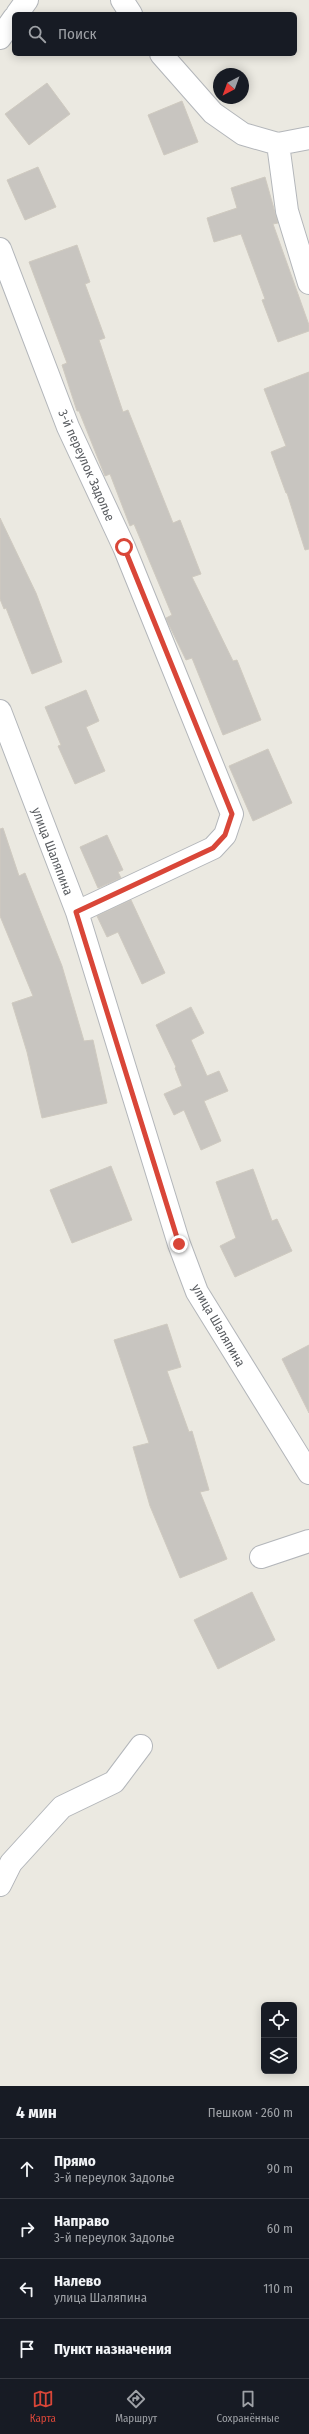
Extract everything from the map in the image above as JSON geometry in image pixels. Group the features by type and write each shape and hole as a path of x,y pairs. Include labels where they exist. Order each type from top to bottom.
{"street":[{"path":"18,12 27,0"},
{"path":"122,0 130,12"},
{"path":"0,38 12,21"},
{"path":"163,56 213,113 243,134 278,144 309,138"},
{"path":"278,144 287,211 309,283"},
{"name":"3-й переулок Задолье","path":"0,249 68,427 124,547 232,814 225,835 213,848 76,912"},
{"name":"улица Шаляпина","path":"0,711 76,912 179,1244 197,1292 309,1473"},
{"path":"261,1557 309,1541"},
{"path":"0,1885 12,1863 62,1807 114,1782 141,1746"}],"building":[{"path":"47,83 70,114 29,145 5,114"},
{"path":"182,101 198,142 164,155 148,115"},
{"path":"38,167 56,207 25,220 7,180"},
{"path":"265,177 278,223 273,224 309,325 309,331 278,342 262,300 265,299 241,234 214,242 207,218 237,208 231,188"},
{"path":"77,245 90,282 85,284 105,338 99,340 123,412 128,410 173,523 180,520 201,574 192,577 233,661 237,660 261,720 223,735 192,658 186,660 168,623 166,618 172,615 134,524 130,526 110,474 105,476 79,411 77,411 62,365 67,363 29,262"},
{"path":"309,372 309,549 305,550 287,493 271,452 286,446 264,389"},
{"path":"0,518 36,593 62,662 32,674 6,608 4,609 0,599"},
{"path":"86,690 99,721 86,727 105,771 75,784 58,746 61,745 45,707"},
{"path":"268,749 292,803 253,821 229,766"},
{"path":"3,828 19,876 25,873 62,966 84,1041 93,1040 107,1103 42,1118 27,1052 12,1003 33,996 0,916 0,829"},
{"path":"107,835 123,870 118,872 121,878 98,888 80,847"},
{"path":"131,900 165,973 142,984 118,932 107,937 97,916"},
{"path":"191,1007 204,1033 191,1040 207,1076 219,1071 228,1091 204,1101 221,1141 201,1150 184,1110 174,1115 164,1094 182,1086 175,1068 176,1067 156,1025"},
{"path":"111,1166 132,1220 72,1243 50,1190"},
{"path":"253,1169 272,1221 277,1219 292,1251 235,1277 220,1246 236,1238 216,1182"},
{"path":"167,1324 181,1367 167,1371 189,1432 192,1431 209,1490 200,1492 227,1559 180,1578 150,1506 133,1447 149,1443 114,1340"},
{"path":"309,1345 309,1413 282,1359"},
{"path":"252,1592 275,1640 218,1669 194,1620"}],"route":[{"path":"124,547 232,814 230,824 225,835 213,848 76,912 156,1164 179,1244"}]}
